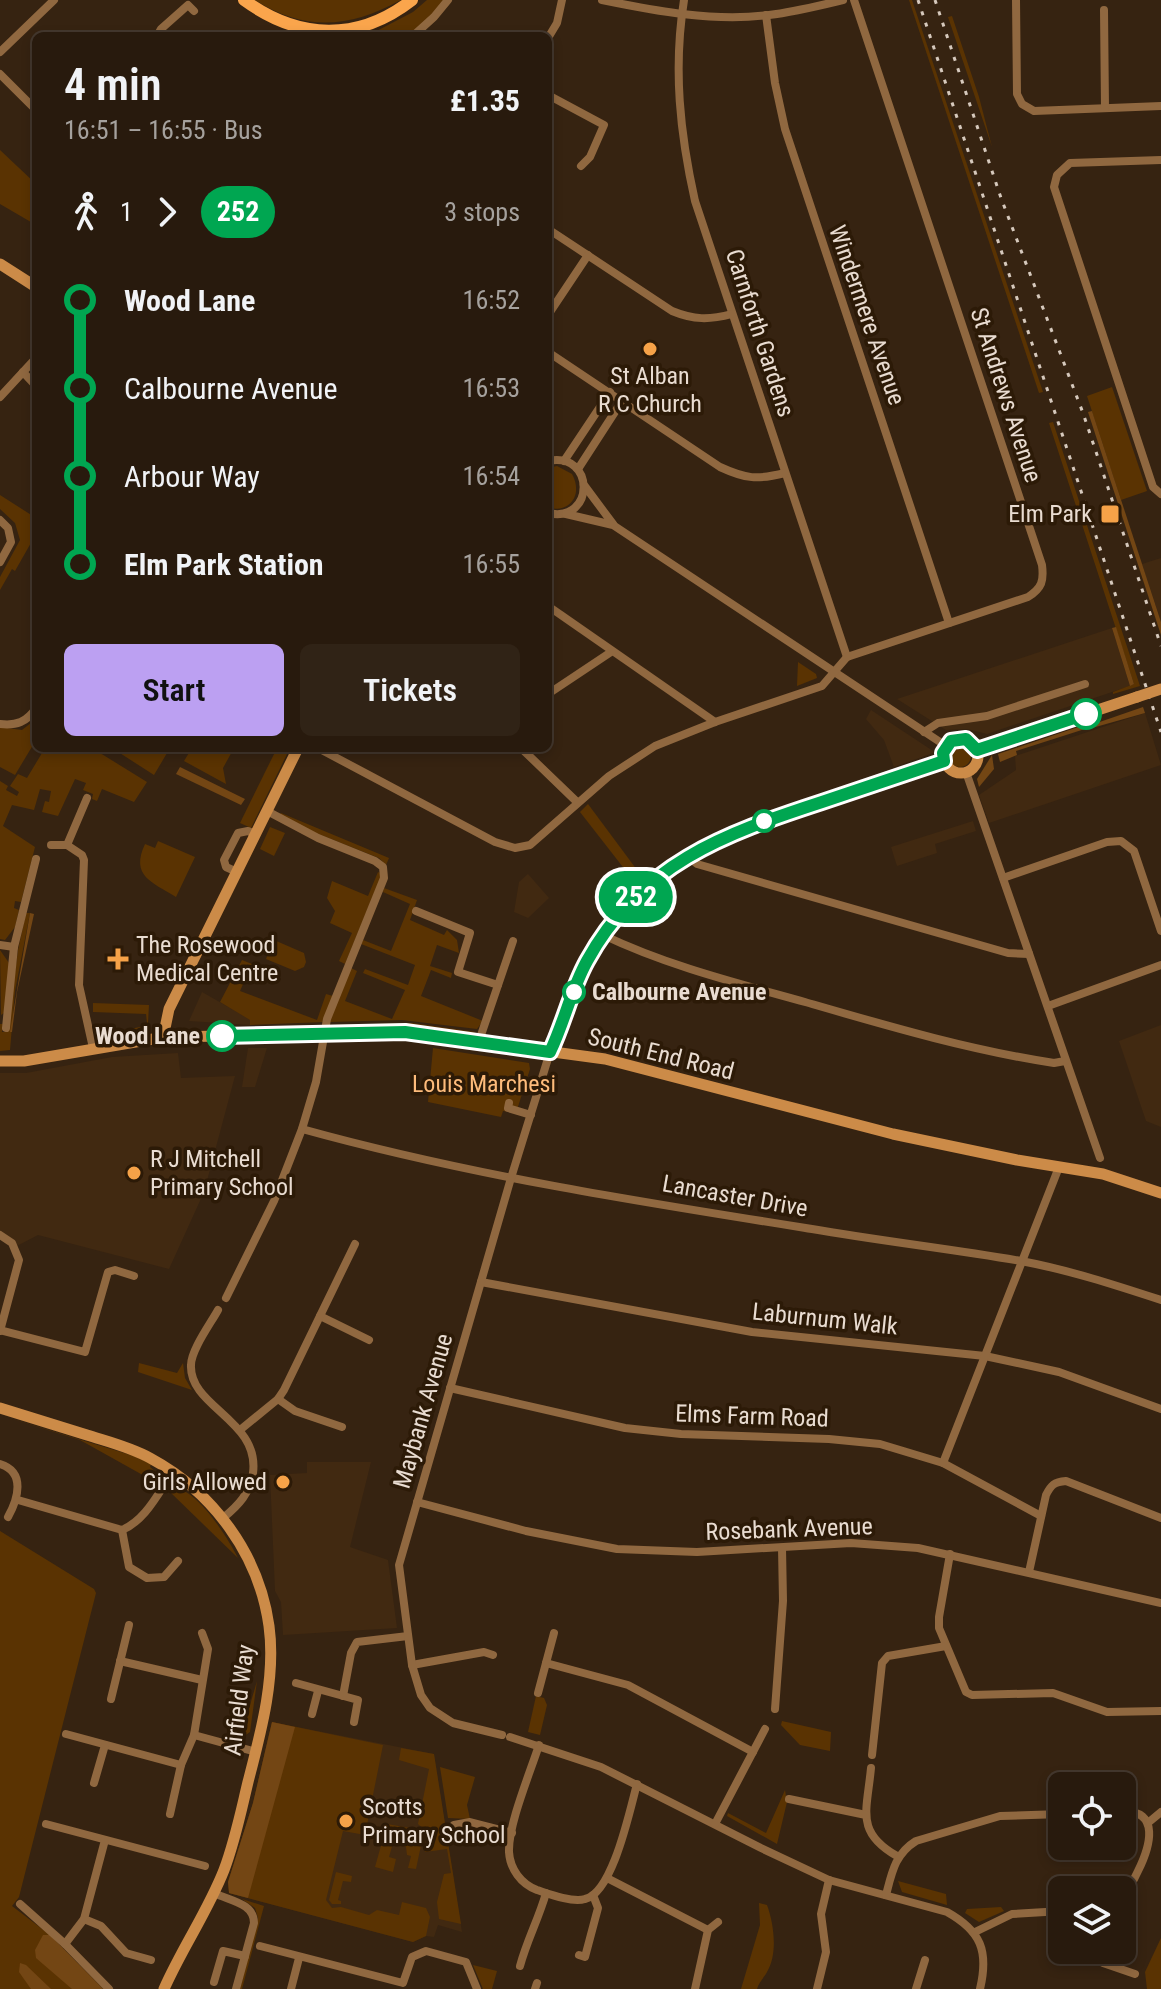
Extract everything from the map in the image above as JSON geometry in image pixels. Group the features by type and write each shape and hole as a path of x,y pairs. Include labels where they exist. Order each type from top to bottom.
{"main road":[{"path":"244,0 287,23 345,32 384,18 412,0"}],"street":[{"path":"0,52 54,0"},
{"path":"417,32 448,0"},
{"path":"552,32 562,0"},
{"path":"602,0 682,14 766,15 843,0"},
{"path":"682,14 684,0"},
{"name":"St Andrews Avenue","path":"847,657 1028,597 1039,590 1044,578 854,0"},
{"path":"1016,0 1017,94 1022,104 1034,111 1161,107"},
{"path":"159,32 188,5 194,11"},
{"path":"1104,10 1105,108"},
{"name":"Carnforth Gardens","path":"682,14 678,95 695,201 847,657"},
{"name":"Windermere Avenue","path":"766,15 785,129 949,623"},
{"path":"0,74 32,106"},
{"path":"552,97 604,125 590,157 581,166"},
{"path":"1161,160 1070,163 1057,175 1054,187 1153,487 1161,494"},
{"path":"552,232 672,311 690,319 709,320 732,314"},
{"path":"552,309 588,255"},
{"path":"0,264 32,284"},
{"path":"552,355 720,467 742,477 761,479 785,473"},
{"path":"0,397 32,362"},
{"path":"23,372 32,382"},
{"path":"564,461 610,392"},
{"path":"578,469 622,401"},
{"path":"552,461 564,461 578,469 584,485 613,525 946,746"},
{"path":"566,514 580,502 584,485"},
{"path":"552,515 566,514 613,525"},
{"path":"0,520 11,533 11,542 0,562"},
{"path":"552,609 715,722"},
{"path":"552,691 611,652"},
{"path":"326,752 495,842 515,848 530,845 609,776 655,746 822,686 847,657"},
{"path":"924,732 938,723 987,716 1085,684"},
{"path":"977,750 1161,689"},
{"path":"0,724 17,724 32,713"},
{"path":"966,739 977,750 977,761 966,772 953,771 944,761 946,746 951,741 966,739"},
{"path":"164,1033 169,1009 296,752"},
{"path":"525,752 577,802"},
{"path":"550,1052 586,963 603,935 645,887 687,856 748,827 944,761"},
{"path":"966,772 1100,1158"},
{"path":"67,845 87,798"},
{"path":"226,1298 274,1201 302,1129 316,1082 327,1019 384,878 383,867 375,861 318,838 267,811"},
{"path":"237,872 226,867 224,860 238,833 248,831 255,834"},
{"path":"1003,878 1107,842 1121,841 1134,851 1161,931"},
{"path":"51,845 67,845 82,855 84,860 79,985 93,1048"},
{"path":"687,856 706,867 1008,953 1029,954"},
{"path":"4,1021 14,947 36,859"},
{"path":"416,911 470,933 458,972 498,985"},
{"path":"603,935 647,955 694,971 951,1044 1054,1063 1065,1061"},
{"path":"479,1041 513,941"},
{"path":"0,945 14,947"},
{"path":"1048,1006 1161,965"},
{"name":"South End Road","path":"0,1061 24,1061 153,1039 164,1033 173,1037 405,1032 633,1065 769,1104 893,1134 1103,1174 1161,1193"},
{"name":"Maybank Avenue","path":"550,1052 399,1565 416,1682 430,1708 453,1723 539,1745 601,1767 829,1880 947,1912 975,1932"},
{"path":"509,1103 508,1108 531,1115"},
{"name":"Lancaster Drive","path":"302,1129 406,1156 511,1178 797,1227 1022,1261 1110,1283 1161,1300"},
{"path":"943,1463 1059,1167"},
{"path":"0,1235 12,1243 19,1260 0,1330 85,1352 108,1272 115,1270 134,1276"},
{"path":"240,1430 278,1399 355,1244"},
{"name":"Laburnum Walk","path":"481,1282 752,1332 985,1356 1059,1372 1161,1409"},
{"path":"218,1310 192,1359 191,1375 199,1388 240,1430 252,1452 252,1477 240,1503 223,1518"},
{"path":"320,1316 369,1340"},
{"name":"Elms Farm Road","path":"450,1388 625,1428 681,1434 861,1441 906,1450 943,1463 1041,1516"},
{"path":"278,1399 295,1411 342,1427"},
{"name":"Airfield Way","path":"0,1408 133,1450 173,1472 206,1499 223,1518 256,1576 269,1627 267,1693 256,1752 235,1838 214,1893 164,1989"},
{"path":"0,1464 8,1466 16,1478 18,1500 8,1517"},
{"path":"18,1500 122,1530 133,1525 144,1513 173,1472"},
{"path":"1029,1572 1051,1486 1066,1481 1161,1518"},
{"name":"Rosebank Avenue","path":"417,1502 594,1546 676,1552 876,1544 950,1554 1161,1603"},
{"path":"122,1530 129,1567 147,1578 164,1577 178,1561"},
{"path":"775,1709 783,1601 782,1548"},
{"path":"950,1554 939,1628 966,1692 972,1695 1053,1693 1107,1712 1161,1711"},
{"path":"111,1699 129,1625"},
{"path":"170,1814 181,1765 194,1735 208,1649 202,1633"},
{"path":"538,1693 554,1633"},
{"path":"343,1696 351,1653 357,1642 408,1636"},
{"path":"872,1755 882,1663 888,1656 946,1646"},
{"path":"412,1665 484,1652 493,1655"},
{"path":"120,1661 202,1680"},
{"path":"546,1663 628,1685 753,1752"},
{"path":"296,1683 358,1700 354,1722"},
{"path":"312,1714 318,1691"},
{"path":"715,1824 765,1729"},
{"path":"66,1734 181,1765"},
{"path":"194,1735 256,1752"},
{"path":"94,1783 105,1745"},
{"path":"539,1745 509,1850 513,1868 527,1885 546,1893 578,1900 593,1895 607,1878 637,1784"},
{"path":"871,1768 866,1815 871,1837 897,1856"},
{"path":"789,1799 866,1815"},
{"path":"1149,1822 1161,1812"},
{"path":"1135,1876 1152,1844 1153,1834 1149,1822 1136,1813"},
{"path":"886,1895 897,1856 916,1841 987,1819 1048,1815"},
{"path":"454,1825 470,1822 512,1833"},
{"path":"46,1824 205,1866"},
{"path":"65,1944 84,1919 105,1840"},
{"path":"607,1878 708,1930"},
{"path":"817,1989 826,1952 821,1914 829,1880"},
{"path":"214,1893 246,1906 254,1916 236,1989"},
{"path":"520,1966 530,1932 539,1920 546,1893"},
{"path":"579,1955 585,1957 592,1949 598,1908 593,1895"},
{"path":"20,1904 109,1989"},
{"path":"980,1989 984,1955 975,1932 1012,1914 1048,1912"},
{"path":"84,1919 101,1926 126,1953 151,1960"},
{"path":"695,1989 708,1930 718,1922"},
{"path":"260,1946 403,1986 412,1957 426,1951 466,1962 477,1989"},
{"path":"214,1982 223,1951 245,1956"},
{"path":"291,1989 299,1958"},
{"path":"916,1989 925,1960"},
{"path":"1106,1964 1135,1974"}],"shaded area":[{"path":"1092,411 1161,622 1161,635 1088,412"},
{"path":"1161,558 1161,622 1142,564"},
{"path":"1116,627 1134,684 1130,686 1112,628"},
{"path":"1112,628 1130,686 987,734 967,729 946,730 897,699"},
{"path":"1143,707 1145,713 1092,728 1091,725"},
{"path":"871,710 933,753 894,767 884,740 866,719"},
{"path":"1145,713 1161,765 989,823 979,795 1016,770 1015,756"},
{"path":"1087,724 1088,728 1016,751 1017,755 1000,762 998,754"},
{"path":"992,755 994,769 979,787 977,779"},
{"path":"180,767 245,799 241,805 176,774"},
{"path":"973,821 976,831 935,844 937,853 897,866 891,847"},
{"path":"528,874 549,898 528,918 514,912 519,882"},
{"path":"30,913 34,914 10,1032"},
{"path":"202,992 251,1020 250,1025 189,1021"},
{"path":"1161,1025 1161,1127 1146,1121 1119,1041"},
{"path":"248,1048 267,1048 255,1087 242,1087"},
{"name":"R J Mitchell Primary School","path":"178,1053 181,1078 235,1076 204,1192 169,1269 38,1235 15,1247 0,1234 0,1073 26,1073 112,1057"},
{"path":"307,1462 371,1462 350,1547 388,1560 397,1628 283,1635 281,1602 275,1591 270,1475 307,1473"},
{"name":"Scotts Primary School","path":"272,1722 434,1754 462,1932 438,1925 434,1937 426,1936 413,1942 229,1893 228,1882 253,1803"},
{"path":"272,1722 295,1727 248,1898 229,1893 228,1882 253,1803"},
{"path":"43,1935 50,1935 103,1989 72,1989 36,1958 35,1950"},
{"path":"20,1963 51,1989 31,1989 19,1972"}],"green space":[{"path":"255,0 401,0 364,16 328,22 292,17"},
{"path":"427,0 444,0 412,32 375,32 413,12"},
{"path":"909,0 912,0 1043,392 1039,393"},
{"path":"952,16 979,97 992,147 948,17"},
{"path":"0,150 32,180 32,223 0,204"},
{"path":"1112,387 1147,491 1121,500 1087,396"},
{"path":"1053,422 1140,686 1113,694 1134,684 1049,423"},
{"path":"557,466 572,474 575,481 573,500 563,508 552,508 552,467"},
{"path":"0,495 32,515 32,541 0,590 0,577 20,540 15,523 0,509"},
{"path":"798,662 816,674 817,678 797,686"},
{"path":"32,722 32,747 15,775 0,767 0,727 22,730"},
{"path":"960,745 968,748 971,756 968,764 960,767 952,764 949,756 952,748"},
{"path":"43,752 98,752 147,782 134,802 102,789 97,801 92,799 93,794 83,790 86,783 75,779 58,816 42,812 45,801 49,802 51,791 40,789 34,810 12,805 3,826 35,847 21,902 15,901 14,908 19,910 15,927 5,940 0,939 0,781 8,786 6,790 17,796 19,792 10,786 18,774 27,778"},
{"path":"118,752 168,752 154,775"},
{"path":"190,752 232,752 223,768 226,784 184,761"},
{"path":"275,752 288,752 251,828 240,823"},
{"path":"588,804 640,874 633,880 580,812"},
{"path":"281,813 389,858 386,865 379,858 278,818"},
{"path":"270,827 285,833 274,856 260,849"},
{"path":"158,841 195,857 176,897 152,882 142,871 141,855 145,844 155,848"},
{"path":"378,872 382,874 345,964 339,961 352,933 330,923 335,911 327,898 332,881 368,896"},
{"path":"384,888 417,900 410,920 444,935 447,930 457,940 459,953 437,945 430,966 452,973 451,978 431,970 421,996 483,1021 477,1029 402,1020 329,1022 351,968 357,971 345,1001 392,1019 405,990 363,973 365,969 408,985 415,965 361,944 363,940 391,951 410,904 383,892"},
{"path":"26,913 30,913 15,991 10,1050 0,1051 0,1024 3,1024 2,1032 7,1032"},
{"path":"274,940 304,953 304,967 295,971 266,959"},
{"path":"0,950 9,963 4,1013 1,1015"},
{"path":"242,960 252,964 240,991 317,1020 326,994 333,996 324,1022 250,1025 250,1020 220,1002"},
{"path":"93,1003 149,1005 148,1023 140,1029 104,1037 103,1034 140,1027 147,1023 146,1014 93,1012"},
{"path":"412,1023 476,1032 468,1035 415,1028 332,1029 330,1025"},
{"name":"Louis Marchesi","path":"433,1048 529,1063 530,1069 516,1113 503,1111 501,1117 428,1102"},
{"path":"139,1363 177,1373 183,1363 185,1378 192,1390 138,1372"},
{"path":"0,1415 134,1456 151,1464 150,1467 157,1473 157,1483 80,1440"},
{"path":"176,1488 203,1507 238,1558 169,1491"},
{"path":"0,1531 96,1593 19,1897 12,1906 50,1935 103,1989 0,1989"},
{"path":"257,1681 250,1732 240,1739"},
{"path":"536,1696 544,1698 547,1705 540,1735 528,1732"},
{"path":"782,1721 831,1732 830,1751 800,1745 781,1725"},
{"path":"272,1722 383,1745 365,1835 343,1831 326,1900 332,1908 341,1907 369,1915 377,1910 399,1915 402,1902 426,1908 430,1917 426,1936 413,1942 229,1893 228,1882 253,1803"},
{"path":"401,1748 434,1754 461,1924 439,1919 437,1902 444,1874 451,1873 447,1849 425,1852 428,1833 418,1824 429,1769 399,1760"},
{"path":"440,1767 475,1777 467,1805 470,1819 448,1818"},
{"path":"785,1790 787,1802 777,1844 727,1816 728,1813 766,1833"},
{"path":"387,1824 416,1829 423,1836 416,1869 408,1868 411,1856 407,1855 406,1847 393,1843 389,1857 396,1859 393,1872 375,1867"},
{"path":"336,1872 352,1876 351,1882 343,1881 338,1900 341,1904 332,1904 329,1900"},
{"path":"898,1881 946,1894 947,1905 902,1892"},
{"path":"242,1899 264,1906 240,1989 258,1918 255,1908"},
{"path":"759,1903 767,1905 773,1930 773,1957 757,1989 741,1989 760,1925"},
{"path":"1001,1907 1004,1911 979,1922 965,1913 967,1909"},
{"path":"1161,1938 1161,1989 1147,1989 1145,1972"},
{"path":"473,1965 497,1971 492,1989 483,1989"}],"railway":[{"path":"918,0 1161,732"},
{"path":"935,0 1001,198 1083,413 1161,646"}],"bus line":[{"name":"252","path":"222,1036 405,1032 550,1052 586,963 603,935 645,887 687,856 748,827 944,761 946,746 959,738 973,743 977,750 1086,714"}],"place":[{"name":"St Alban R C Church","path":"650,349"},
{"name":"Elm Park","path":"1110,514"},
{"name":"The Rosewood Medical Centre","path":"118,959"},
{"name":"Calbourne Avenue","path":"574,992"},
{"name":"Wood Lane","path":"222,1036"},
{"name":"R J Mitchell Primary School","path":"134,1173"},
{"name":"Girls Allowed","path":"283,1482"},
{"name":"Scotts Primary School","path":"346,1821"}]}
